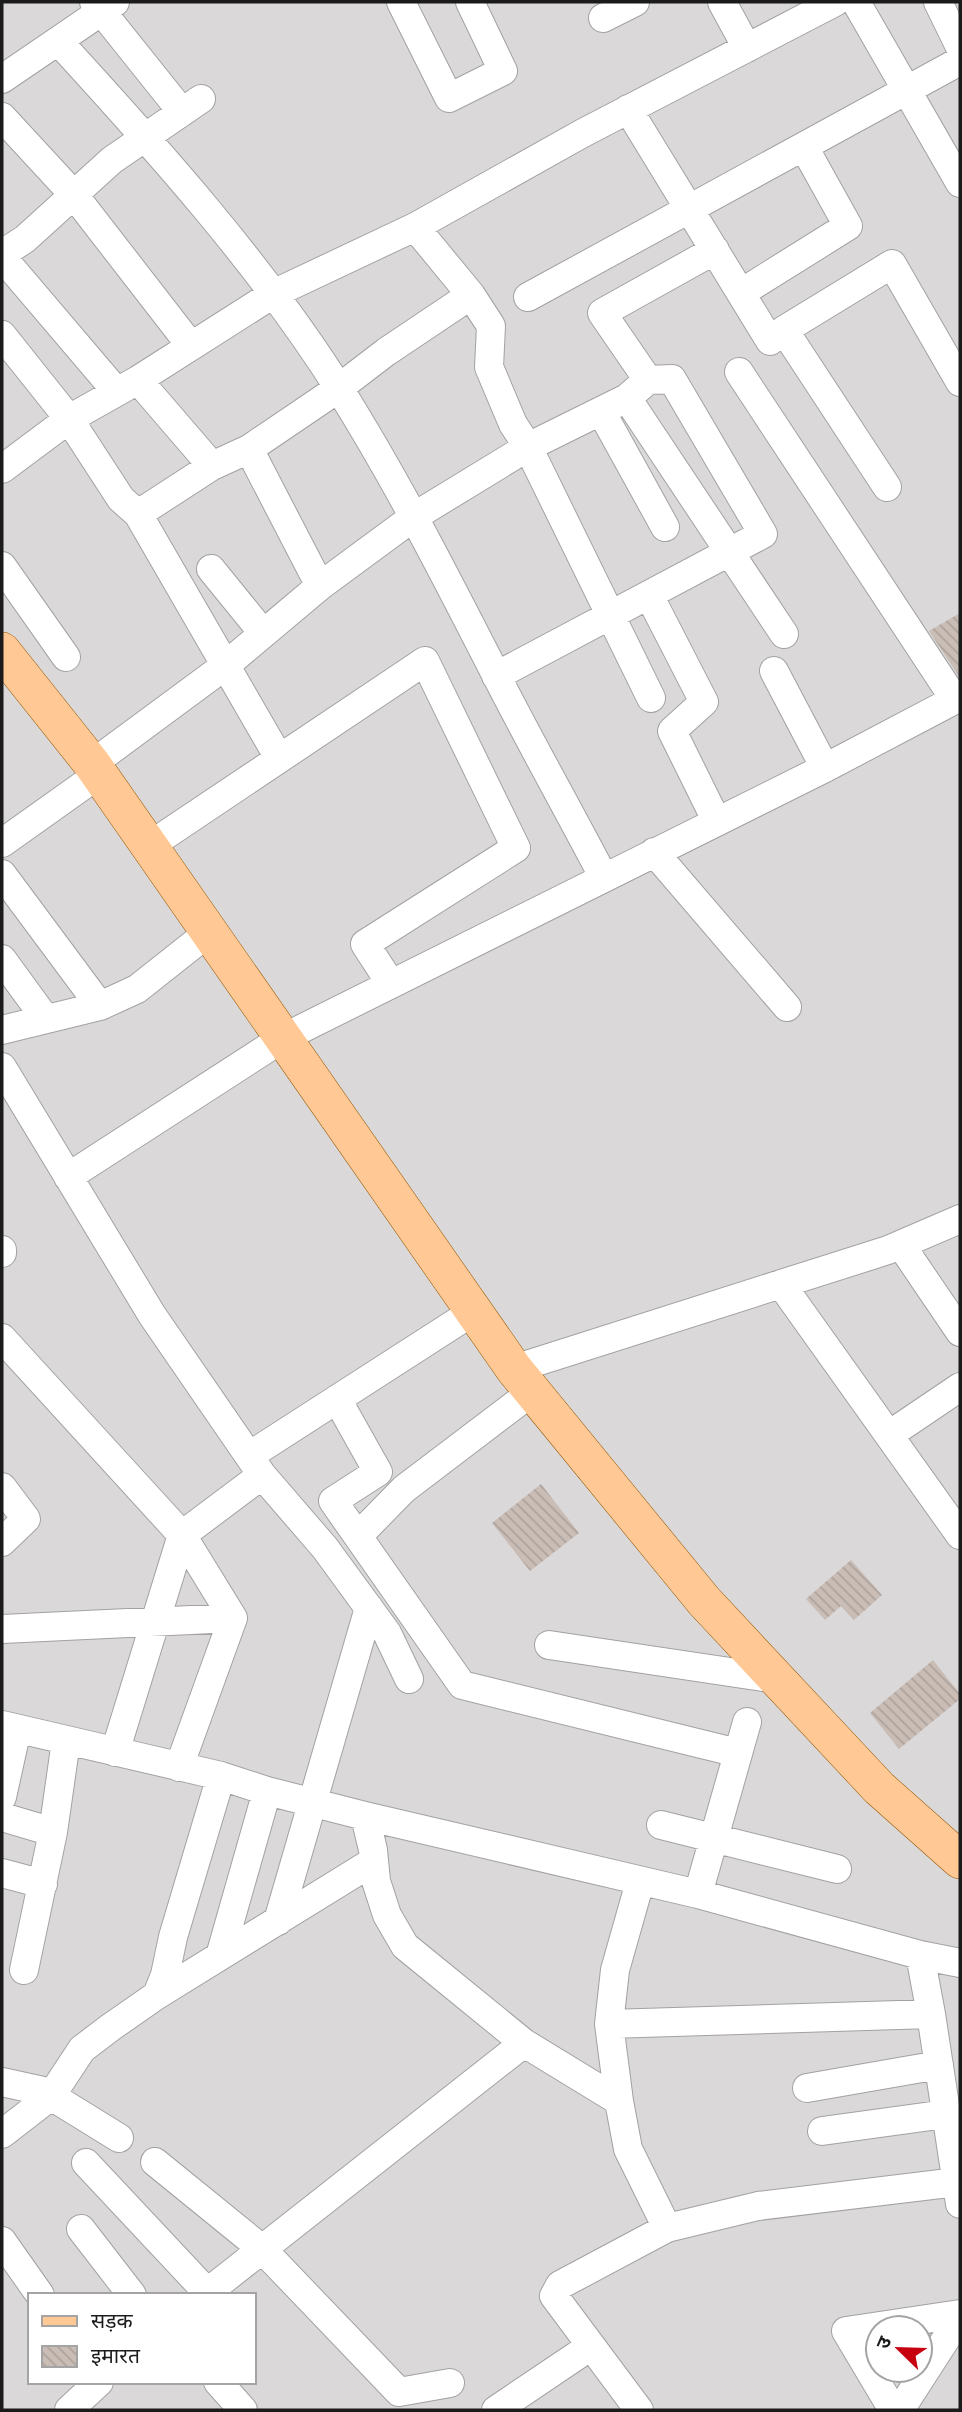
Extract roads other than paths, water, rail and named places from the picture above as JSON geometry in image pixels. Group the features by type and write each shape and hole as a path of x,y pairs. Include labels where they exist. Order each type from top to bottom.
{"main road":[{"path":"2,652 95,769 523,1380 704,1601 879,1788 959,1862"}],"street":[{"path":"401,2 449,98 503,71 478,4"},
{"path":"603,18 635,2"},
{"path":"722,2 747,48"},
{"path":"2,469 69,419 127,386 273,293 415,227 628,109 747,48 791,12 835,2"},
{"path":"856,2 957,173"},
{"path":"938,2 960,47"},
{"path":"2,79 58,41 104,5 191,106 113,160 2,256 127,386 212,466"},
{"path":"58,41 146,137 273,293 339,388 415,516 496,676 604,878"},
{"path":"528,297 960,61"},
{"path":"628,109 769,341 892,264 960,382"},
{"path":"2,117 74,195 191,346"},
{"path":"741,293 848,226 804,147"},
{"path":"415,227 471,295 491,326 489,368 513,424 528,447 651,698"},
{"path":"648,380 602,313 715,250"},
{"path":"138,514 212,466 249,449 471,295"},
{"path":"783,330 887,487"},
{"path":"6,350 69,419 121,499 138,514 279,758"},
{"path":"68,1177 283,1038 825,768 957,699 739,372"},
{"path":"2,843 226,665 320,586 415,516 528,447 626,398 648,380 672,379 763,534 496,676"},
{"path":"626,398 785,634"},
{"path":"601,411 665,527"},
{"path":"249,449 320,586"},
{"path":"2,566 65,657"},
{"path":"211,569 263,633"},
{"path":"649,594 704,702 672,731 717,822"},
{"path":"149,846 425,661 516,848 365,944 391,984"},
{"path":"774,670 825,768"},
{"path":"654,852 787,1007"},
{"path":"2,874 100,1006"},
{"path":"2,1030 100,1006 136,989 209,932"},
{"path":"2,959 45,1018"},
{"path":"2,1067 152,1315 255,1466 325,1548 387,1633 409,1679"},
{"path":"358,1536 404,1489 523,1380 781,1284 901,1245 960,1219"},
{"path":"901,1245 960,1332"},
{"path":"781,1284 960,1535"},
{"path":"115,1752 182,1535 255,1466 337,1399 474,1311"},
{"path":"2,1339 182,1535 233,1618"},
{"path":"889,1435 960,1387"},
{"path":"337,1399 378,1472 333,1500 462,1685 738,1753"},
{"path":"2,1488 26,1519 2,1542"},
{"path":"278,1921 369,1608"},
{"path":"2,1629 233,1618"},
{"path":"179,1767 233,1618"},
{"path":"549,1645 777,1679"},
{"path":"698,1894 747,1722"},
{"path":"2,1797 10,1727 221,1776 267,1791 365,1816 698,1894 960,1964"},
{"path":"24,1970 53,1832 66,1741"},
{"path":"157,1995 221,1776"},
{"path":"219,1956 267,1791"},
{"path":"365,1816 376,1881 387,1915 405,1946 524,2043 619,2101"},
{"path":"2,1817 53,1832"},
{"path":"661,1825 837,1869"},
{"path":"2,2134 51,2096 82,2049 157,1995 374,1861"},
{"path":"2,1873 43,1884"},
{"path":"640,1882 615,1970 609,2024 628,2148 667,2228"},
{"path":"639,2410 554,2296 560,2285 667,2228 758,2206 959,2193 920,1955"},
{"path":"609,2024 931,2014"},
{"path":"207,2293 524,2043"},
{"path":"807,2088 939,2065"},
{"path":"2,2082 43,2091 119,2138"},
{"path":"822,2132 946,2114"},
{"path":"155,2162 262,2249 400,2392 450,2383"},
{"path":"86,2163 205,2293"},
{"path":"81,2229 130,2293"},
{"path":"2,2241 39,2293"},
{"path":"893,2410 846,2331 960,2316"},
{"path":"900,2410 960,2316"},
{"path":"496,2410 591,2346"},
{"path":"69,2410 97,2384"},
{"path":"220,2384 243,2410"}]}
